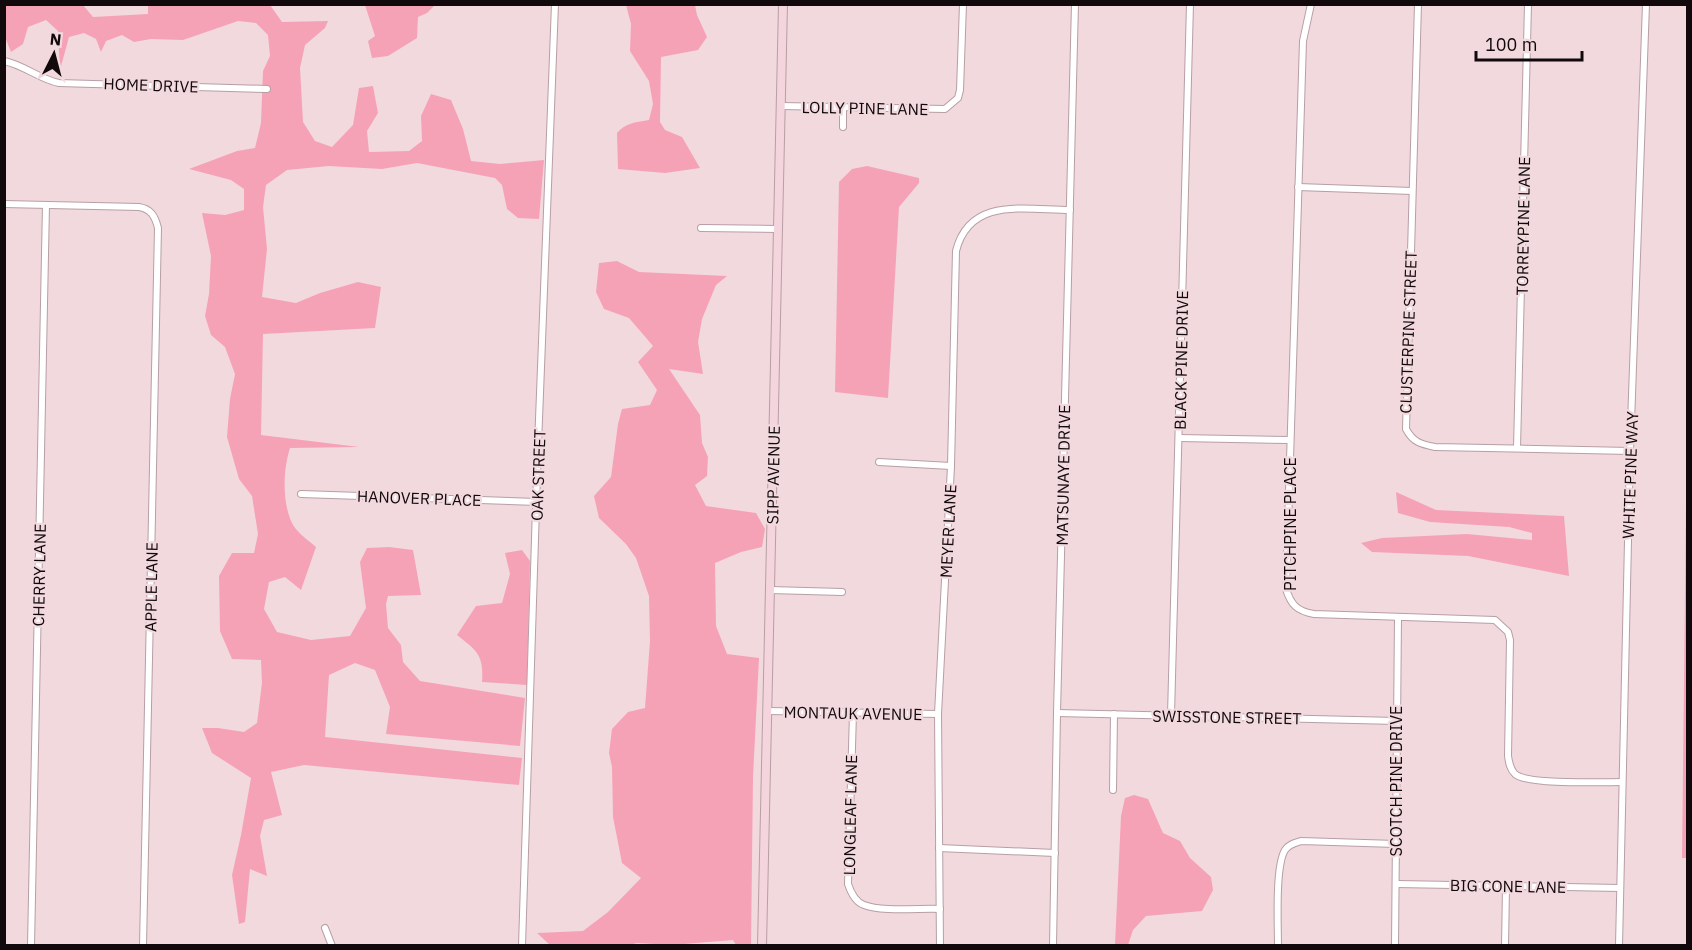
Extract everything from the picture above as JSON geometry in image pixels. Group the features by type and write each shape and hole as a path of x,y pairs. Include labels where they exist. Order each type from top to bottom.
{"street":[{"name":"OAK STREET","path":"522,945 555,4"},
{"name":"SIPP AVENUE","path":"762,945 783,4"},
{"name":"LOLLY PINE LANE","path":"781,106 935,110 945,109 954,104 960,90 963,4"},
{"name":"MATSUNAYE DRIVE","path":"1053,945 1075,4"},
{"name":"BLACK PINE DRIVE","path":"1171,715 1190,4"},
{"name":"PITCHPINE PLACE","path":"1311,4 1303,41 1286,589 1295,608 1314,614 1495,620 1508,632 1510,640 1508,756 1515,774 1533,781 1622,782"},
{"name":"CLUSTERPINE STREET","path":"1418,4 1406,429 1412,439 1419,444 1435,447 1630,451"},
{"name":"TORREYPINE LANE","path":"1517,448 1528,4"},
{"name":"WHITE PINE WAY","path":"1619,945 1630,451 1646,4"},
{"name":"HOME DRIVE","path":"4,62 18,65 38,77 59,83 267,89"},
{"path":"843,107 843,127"},
{"path":"1298,188 1412,191"},
{"path":"4,204 46,205"},
{"name":"APPLE LANE","path":"46,205 146,208 153,213 158,228 143,945"},
{"name":"CHERRY LANE","path":"31,945 46,205"},
{"name":"MEYER LANE","path":"940,945 938,714 951,466 956,251 960,237 969,224 996,209 1070,210"},
{"path":"701,228 778,229"},
{"path":"1179,438 1290,440"},
{"path":"879,462 951,466"},
{"name":"HANOVER PLACE","path":"301,495 537,502"},
{"path":"770,590 842,592"},
{"name":"SCOTCH PINE DRIVE","path":"1395,945 1398,617"},
{"name":"MONTAUK AVENUE","path":"767,711 938,714"},
{"name":"LONGLEAF LANE","path":"853,713 848,884 851,895 863,905 877,908 940,909"},
{"name":"SWISSTONE STREET","path":"1057,713 1397,721"},
{"path":"1113,790 1114,714"},
{"path":"1278,945 1280,866 1285,850 1291,844 1301,841 1396,844"},
{"path":"939,848 1055,853"},
{"name":"BIG CONE LANE","path":"1396,884 1620,888"},
{"path":"1505,945 1506,887"},
{"path":"326,928 332,945"}],"shaded area":[{"path":"5,5 83,5 93,17 148,14 148,5 270,5 282,22 328,21 325,28 305,45 300,68 303,122 315,141 332,147 353,125 359,88 373,86 378,113 367,131 369,152 409,151 422,141 421,116 431,94 451,100 463,129 471,161 500,164 544,160 539,219 518,218 507,209 502,185 495,178 417,163 382,169 329,166 287,170 266,185 263,207 267,249 262,297 296,303 358,282 381,287 375,328 263,334 261,435 359,447 290,448 286,466 286,506 296,530 316,547 301,590 285,577 269,582 264,609 277,632 311,640 350,636 366,608 360,562 367,548 389,547 413,550 421,595 388,596 386,604 388,628 401,645 403,662 420,681 525,698 520,746 386,734 390,707 375,670 355,663 329,675 325,737 522,758 519,785 304,765 271,772 282,815 264,820 260,836 267,876 250,869 245,922 239,924 232,875 251,778 212,753 202,728 244,732 257,723 262,683 261,660 232,659 220,631 219,576 232,553 254,553 258,534 252,496 239,479 227,437 230,399 235,374 225,347 211,335 205,316 211,256 202,213 225,215 244,210 244,189 231,180 189,169 237,151 255,148 261,123 263,71 270,56 268,35 256,23 238,21 183,40 151,39 134,42 122,35 106,41 101,52 96,39 84,33 69,37 60,70 58,31 46,20 28,27 23,44 11,52 5,37"},
{"path":"365,5 435,5 427,13 418,17 417,38 388,56 372,58 368,41 375,36"},
{"path":"626,5 695,5 707,37 698,50 661,57 660,122 665,130 682,137 700,168 665,173 618,169 617,133 627,125 649,120 653,104 649,81 630,51 631,24"},
{"path":"867,166 919,178 919,183 899,207 888,398 835,392 839,182 852,169"},
{"path":"617,261 639,272 727,276 716,285 702,319 698,342 703,374 669,369 700,415 702,443 708,457 707,476 695,485 706,506 756,513 765,529 762,547 741,552 715,563 716,626 727,654 759,658 753,777 751,945 736,945 733,940 672,945 637,943 625,946 550,945 537,933 583,931 608,912 641,878 622,863 613,817 612,767 609,753 612,729 628,712 645,708 650,641 649,596 636,558 626,544 599,518 594,496 611,477 622,409 650,405 657,390 638,362 653,346 629,318 604,309 596,292 599,263"},
{"path":"1687,419 1688,858 1682,858"},
{"path":"1396,492 1436,510 1564,516 1569,576 1468,556 1372,552 1361,543 1382,538 1467,534 1532,540 1532,533 1509,527 1430,522 1398,513"},
{"path":"522,550 530,561 527,685 482,682 482,666 478,654 457,635 476,606 502,603 510,574 505,553"},
{"path":"1134,795 1148,799 1163,833 1180,841 1190,858 1211,877 1213,890 1202,911 1146,916 1133,930 1128,945 1115,945 1121,816 1125,798"}]}
